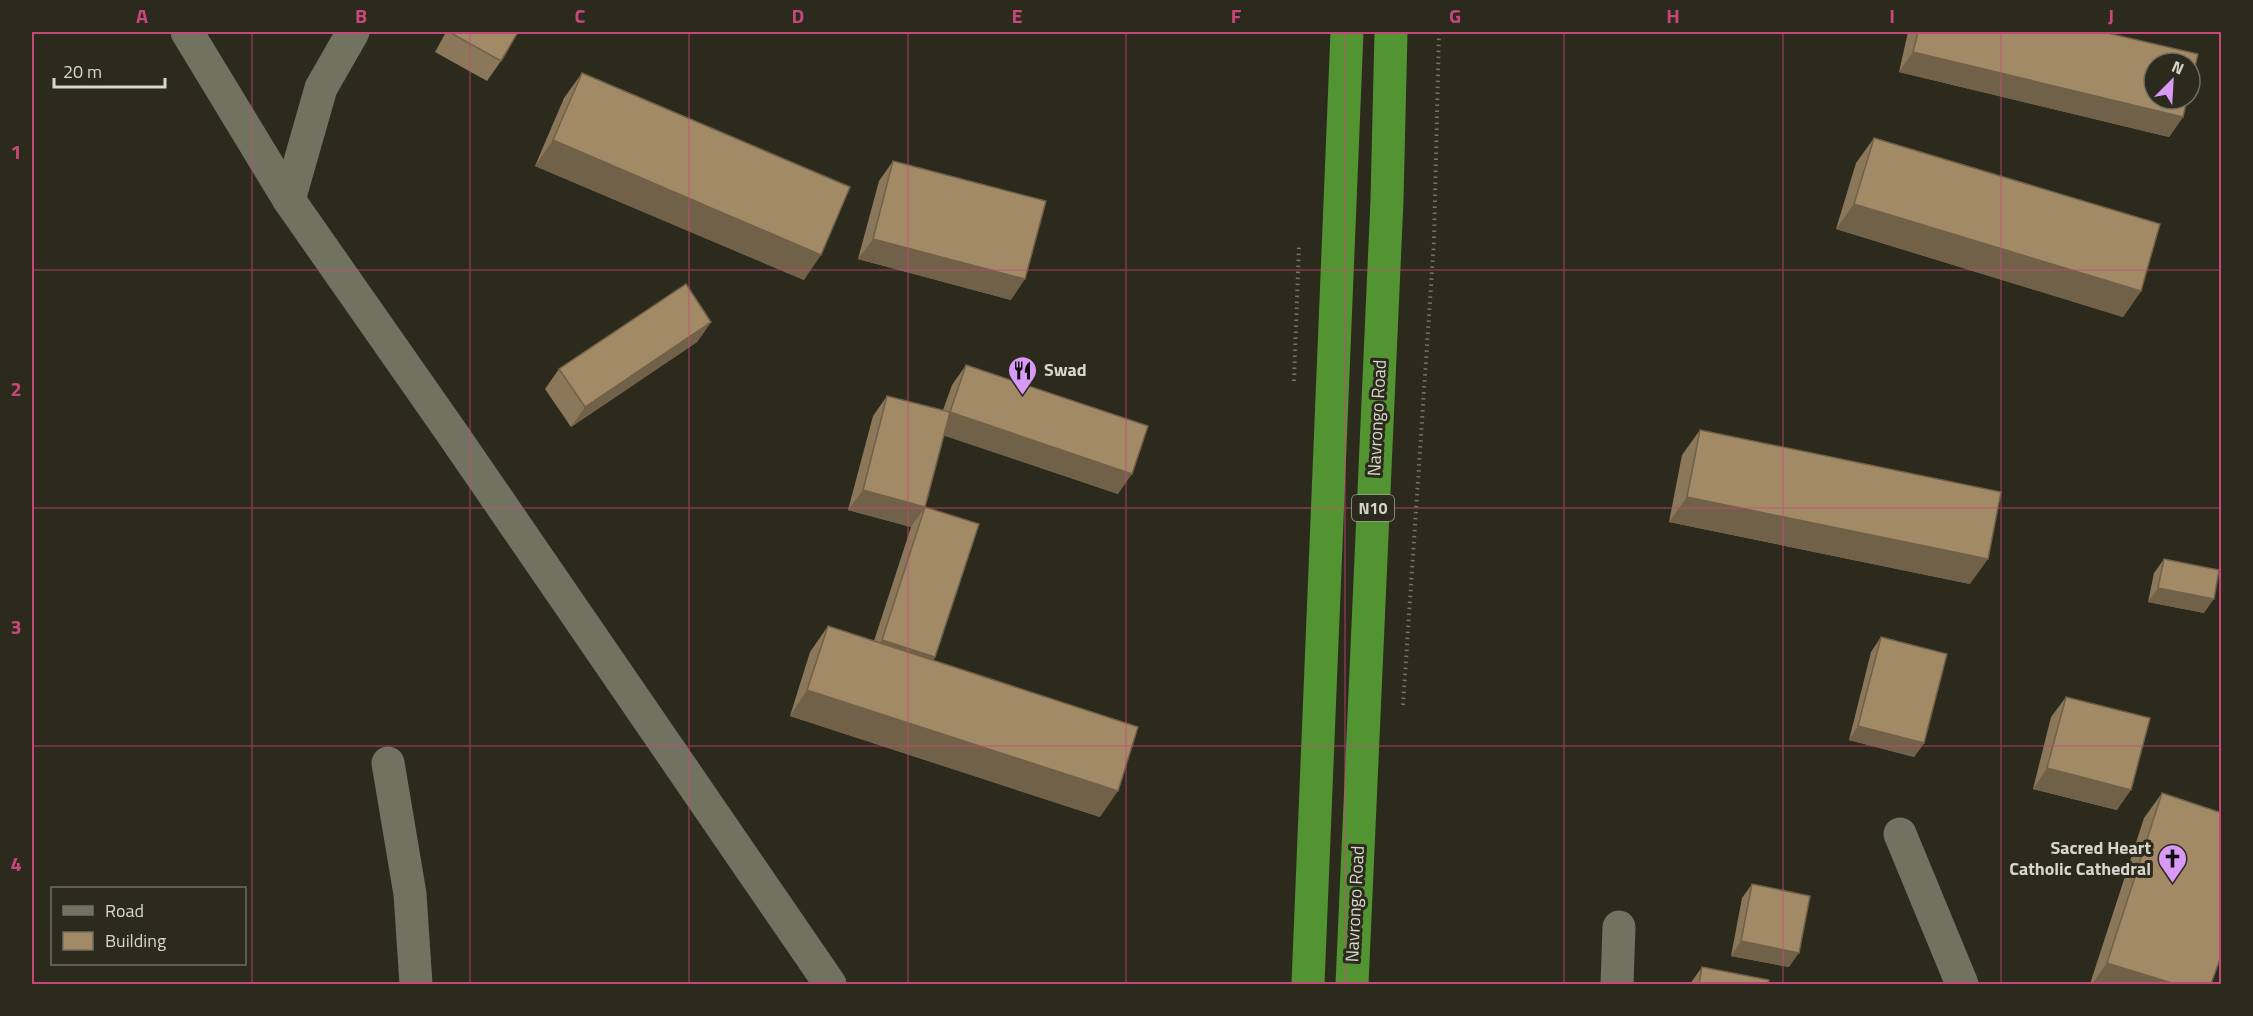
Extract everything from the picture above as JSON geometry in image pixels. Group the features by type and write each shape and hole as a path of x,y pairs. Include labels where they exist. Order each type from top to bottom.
{"highway":[{"name":"N10","path":"1308,984 1347,32"},
{"name":"Navrongo Road","path":"1352,984 1387,200 1391,32"}],"street":[{"path":"187,32 288,200 481,476 830,984"},
{"path":"288,200 321,88 353,32"},
{"path":"388,764 410,894 416,984"},
{"path":"1900,834 1962,984"},
{"path":"1617,984 1619,927"}],"path":[{"path":"1403,711 1433,253 1439,32"}],"building":[{"path":"449,32 518,32 501,61"},
{"path":"1918,32 2103,32 2185,51 2142,51 2142,107 1913,52"},
{"path":"582,73 850,187 821,255 553,140"},
{"path":"2158,111 2184,111 2183,117"},
{"path":"1874,138 2160,224 2141,291 1854,204"},
{"path":"893,161 1046,201 1025,279 873,239"},
{"path":"686,284 711,322 585,407 559,369"},
{"path":"966,365 1148,426 1132,474 950,412"},
{"path":"887,396 950,412 925,507 863,490"},
{"path":"1700,430 2001,492 1988,559 1687,497"},
{"path":"925,507 979,524 935,657 882,640"},
{"path":"2164,559 2219,570 2214,599 2158,588"},
{"path":"828,626 1138,727 1118,791 807,690"},
{"path":"1881,637 1947,654 1924,743 1858,726"},
{"path":"2066,697 2150,718 2131,790 2047,768"},
{"name":"Sacred Heart Catholic Cathedral","path":"2162,793 2222,813 2222,953 2211,984 2175,984 2107,963"},
{"path":"1752,884 1810,896 1799,953 1741,941"},
{"path":"1702,967 1769,980 1768,984 1699,984"}],"place":[{"name":"Swad","path":"1023,396"},
{"name":"Sacred Heart Catholic Cathedral","path":"2172,884"}]}
